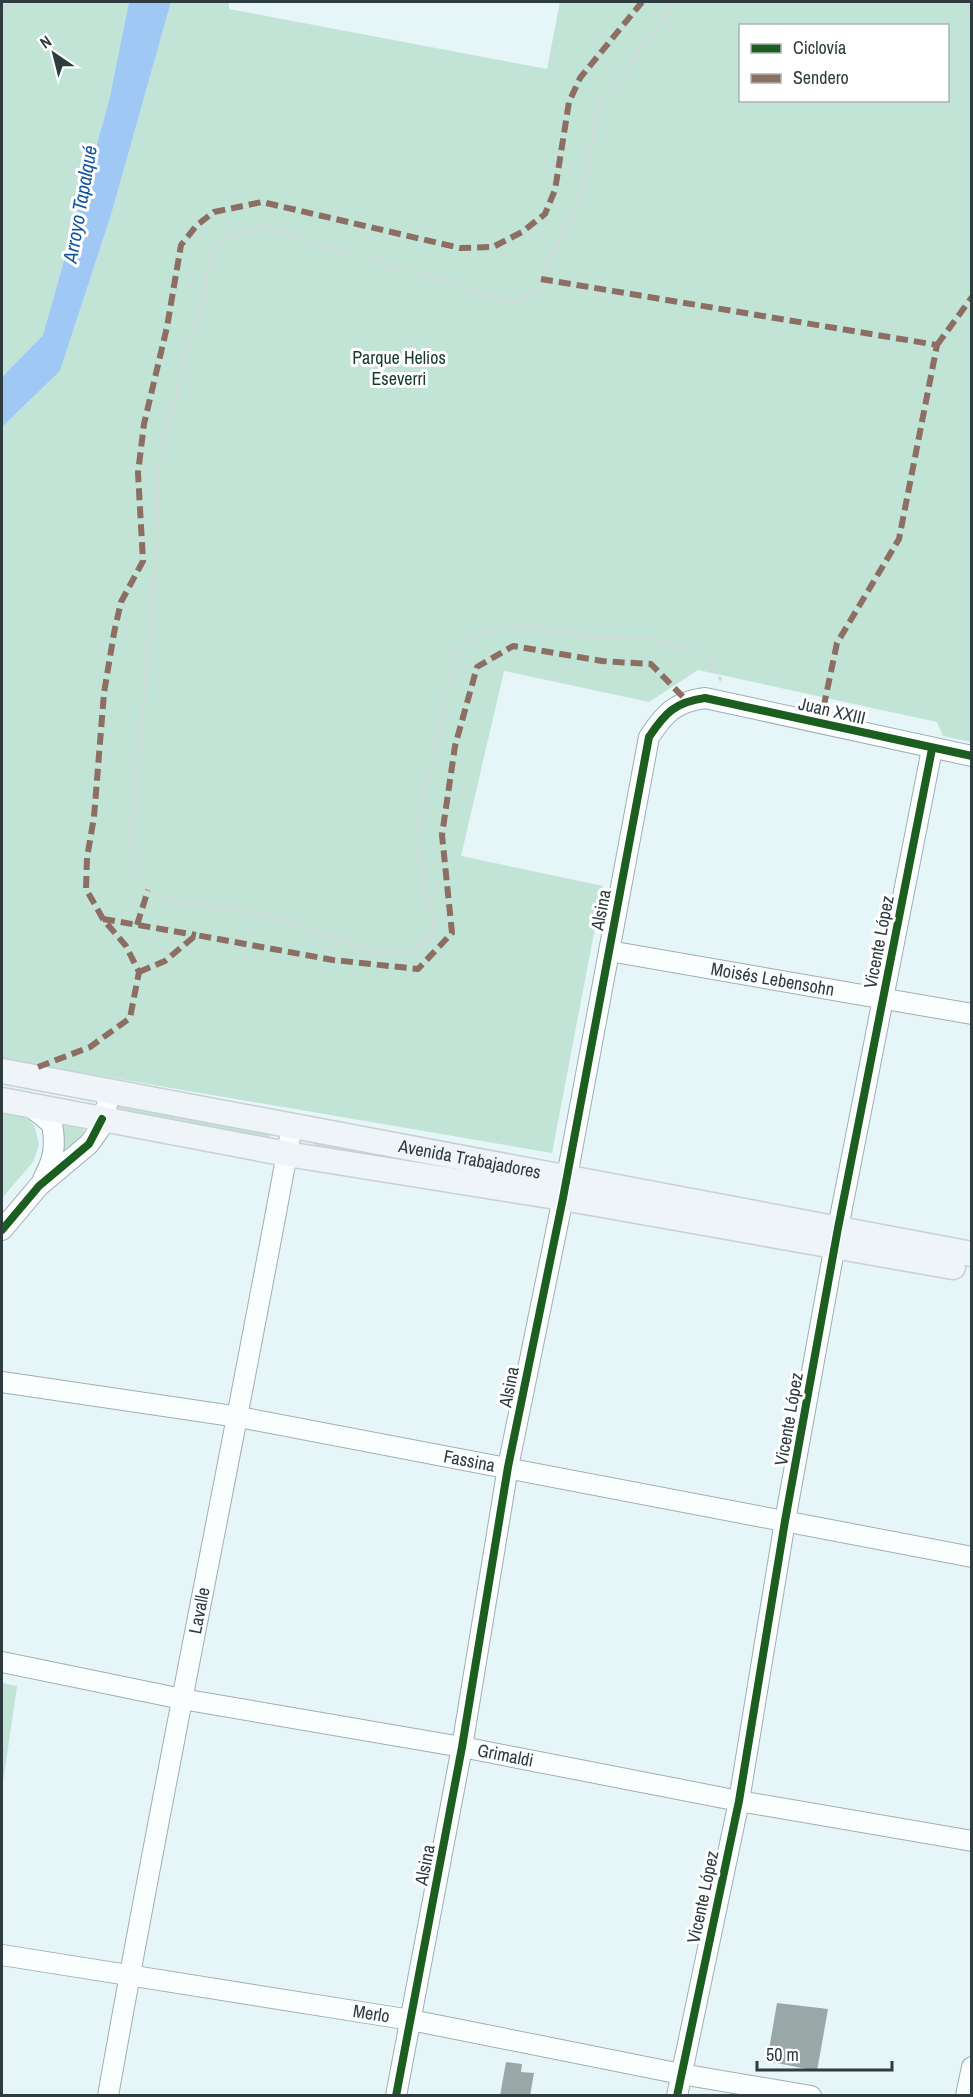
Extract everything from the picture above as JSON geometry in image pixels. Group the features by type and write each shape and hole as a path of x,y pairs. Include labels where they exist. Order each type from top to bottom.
{"main road":[{"name":"Avenida Trabajadores","path":"2,1071 292,1126 565,1187 837,1238 972,1270"},
{"name":"Avenida Trabajadores","path":"15,1103 287,1154 565,1187"},
{"name":"Avenida Trabajadores","path":"837,1238 972,1254"}],"street":[{"name":"Juan XXIII","path":"686,700 705,698 972,756"},
{"name":"Alsina","path":"396,2096 462,1747 508,1467 565,1187 649,737 663,715 686,700"},
{"name":"Vicente López","path":"677,2096 739,1801 785,1521 837,1238 932,749"},
{"name":"Moisés Lebensohn","path":"609,951 972,1014"},
{"path":"2,1230 39,1186 89,1144 102,1119 111,1092"},
{"path":"15,1103 52,1124 56,1142 54,1159 39,1186"},
{"name":"Lavalle","path":"108,2096 182,1699 239,1417 292,1126"},
{"name":"Fassina","path":"2,1382 239,1417 972,1557"},
{"name":"Grimaldi","path":"2,1662 182,1699 462,1747 739,1801 972,1841"},
{"name":"Merlo","path":"2,1955 411,2020 681,2074 811,2096"},
{"path":"966,2096 972,2067"}],"path":[{"path":"2,18 10,2"},
{"path":"677,2 600,101 584,184 536,292 512,304 268,227 237,233 216,244 157,464 158,538 131,838 134,868 148,890 176,902 267,914 361,948 411,953 435,933 415,836 456,653 480,634 506,624 600,638 655,639 708,653 732,704"}],"green space":[{"path":"2,2 129,2 109,101 43,335 2,377"},
{"name":"Parque Helios Eseverri","path":"171,2 229,2 229,9 547,69 560,2 971,2 971,742 943,736 937,722 698,670 649,702 504,671 461,856 603,886 552,1153 2,1059 2,427 60,371 111,215"},
{"path":"116,1105 271,1134 270,1138 115,1109"},
{"path":"2,1109 26,1116 35,1127 39,1145 33,1162 2,1198"},
{"path":"64,1121 83,1125 83,1135 64,1157 62,1125"},
{"path":"315,1142 535,1182 535,1186 314,1146"},
{"path":"2,1683 17,1686 2,1789"}],"water":[{"name":"Arroyo Tapalqué","path":"129,2 171,2 111,215 60,371 2,427 2,377 43,335 109,101"}],"building":[{"path":"777,2003 828,2009 817,2071 767,2061"},
{"path":"506,2062 522,2064 521,2072 534,2073 530,2096 500,2096"}],"marked path":[{"path":"38,1067 90,1047 130,1018 139,972 126,946 103,919 86,889 87,858 94,817 104,693 114,633 121,602 143,561 138,473 144,424 167,327 181,245 197,225 214,212 262,202 460,248 493,247 522,232 545,214 555,190 569,102 580,78 642,2"},
{"path":"541,279 937,345 899,539 837,643 820,724"},
{"path":"937,345 972,297"},
{"path":"139,972 165,961 196,935 333,960 418,969 452,933 442,835 455,746 477,667 513,646 602,661 651,664 686,700"},
{"path":"137,925 148,890"},
{"path":"103,919 196,935"}],"cycle path":[{"path":"396,2096 462,1747 508,1467 563,1198 649,737 660,721 672,710 686,702 705,698 972,756"},
{"path":"677,2096 739,1801 785,1521 838,1228 932,749"},
{"path":"2,1230 39,1186 89,1144 102,1119"}]}
